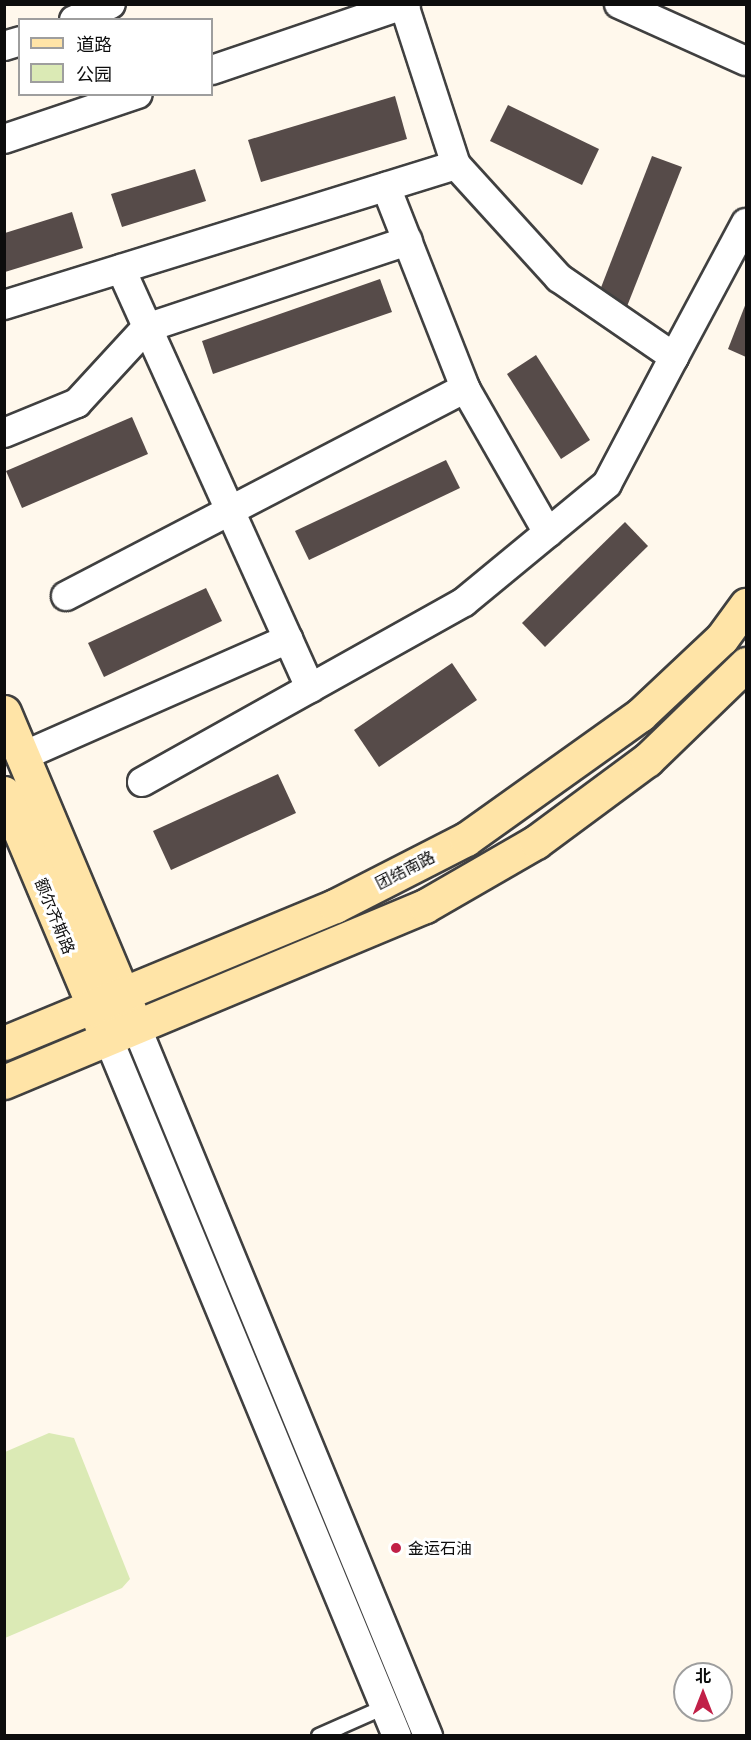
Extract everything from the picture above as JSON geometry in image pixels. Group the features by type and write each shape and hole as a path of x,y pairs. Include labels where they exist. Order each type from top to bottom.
{"main road":[{"name":"团结南路","path":"4,1043 335,906 466,839 640,715 722,638 747,605"},
{"path":"4,1082 425,906 536,842 647,760 747,664"},
{"path":"4,712 123,994 122,1032"},
{"name":"额尔齐斯路","path":"4,792 93,1007 122,1032"}],"street":[{"path":"79,18 111,4"},
{"path":"619,4 747,61"},
{"path":"213,70 405,5 456,165 559,278 674,357"},
{"path":"4,139 132,96"},
{"path":"4,305 456,165"},
{"path":"386,187 465,388 548,533"},
{"path":"142,782 464,602 607,484 747,223"},
{"path":"4,433 77,403 146,328 408,241"},
{"path":"121,269 310,688"},
{"path":"66,596 465,388"},
{"path":"23,756 288,639"},
{"path":"122,1032 428,1736"},
{"path":"122,1032 397,1736"}],"lane":[{"path":"319,1736 411,1696"}],"green space":[{"path":"49,1433 74,1438 130,1579 122,1588 5,1638 5,1452"}],"building":[{"path":"395,96 407,139 261,182 248,140"},
{"path":"508,105 599,149 582,185 490,141"},
{"path":"652,156 682,167 624,314 595,303"},
{"path":"195,169 206,201 122,227 111,194"},
{"path":"72,212 83,248 5,272 5,233"},
{"path":"380,279 392,312 213,374 202,341"},
{"path":"746,303 746,357 728,349"},
{"path":"536,355 590,440 561,459 507,374"},
{"path":"132,417 148,454 22,508 6,471"},
{"path":"446,460 460,488 309,560 295,531"},
{"path":"625,522 648,546 545,647 522,623"},
{"path":"206,588 222,621 104,677 88,643"},
{"path":"452,663 477,700 379,767 354,730"},
{"path":"278,774 296,813 171,870 153,831"}],"place":[{"name":"金运石油","path":"396,1548"}]}
